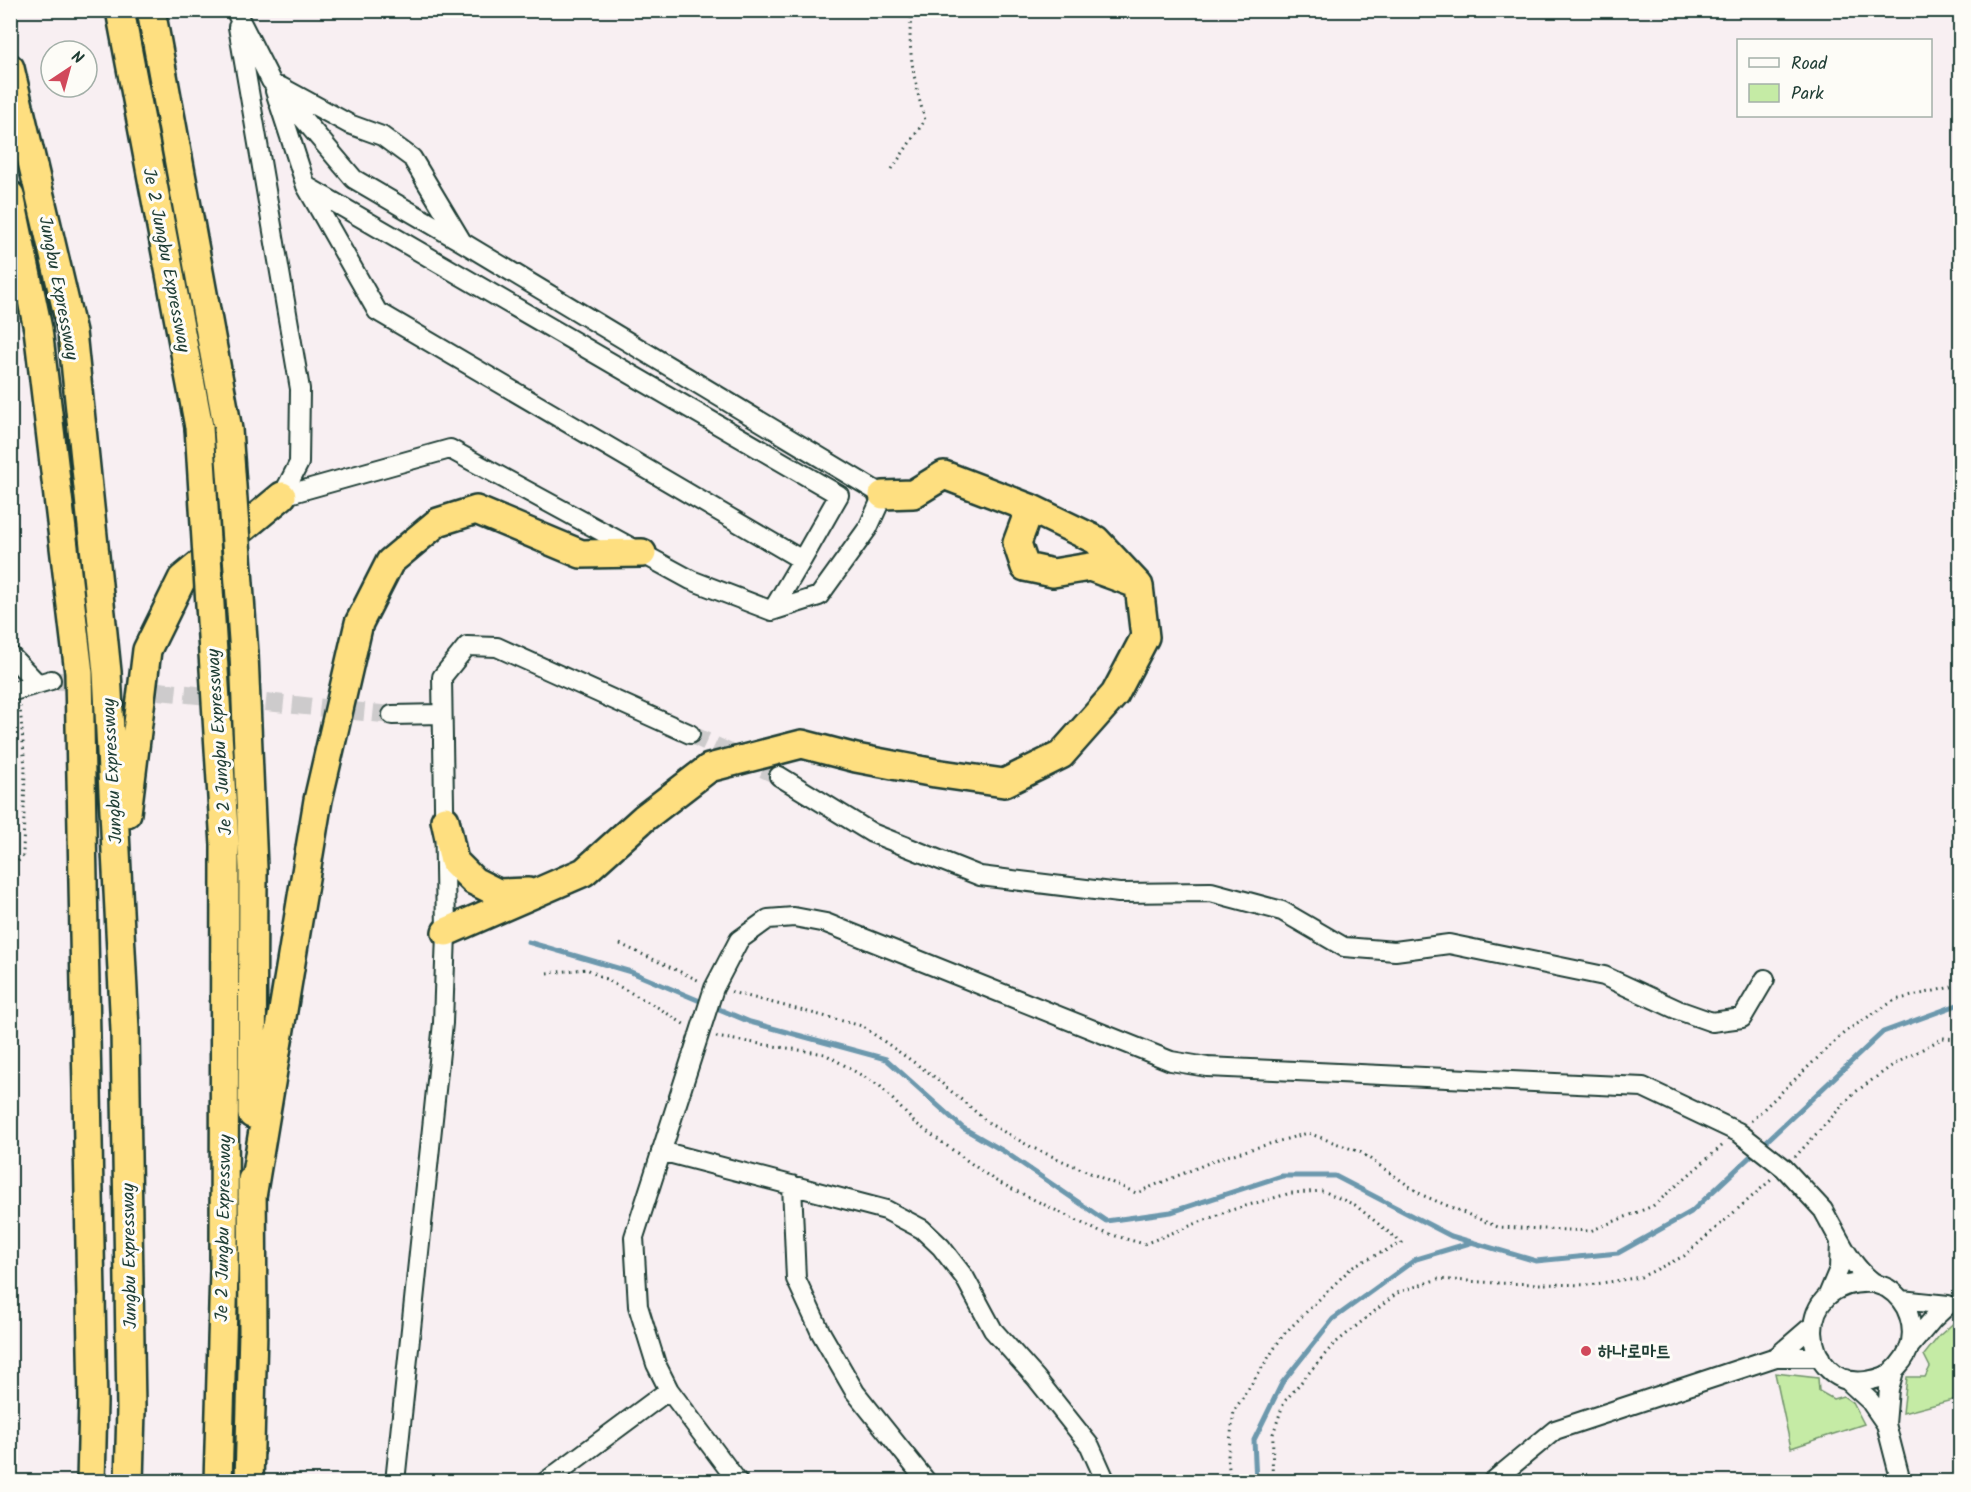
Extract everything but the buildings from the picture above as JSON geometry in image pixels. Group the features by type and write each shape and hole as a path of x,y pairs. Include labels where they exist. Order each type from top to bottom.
{"highway":[{"name":"Je 2 Jungbu Expressway","path":"120,10 199,427 225,845 224,1270 218,1482"},
{"name":"Je 2 Jungbu Expressway","path":"151,10 228,430 244,654 253,868 253,1331 249,1482"},
{"name":"Jungbu Expressway","path":"10,68 72,332 107,672 126,1030 131,1409 129,1482"},
{"name":"Jungbu Expressway","path":"10,195 38,329 79,673 93,1390 91,1482"},
{"path":"446,932 584,872 644,818 709,768 802,744 879,763 1004,783 1061,755 1115,694 1145,637 1139,586 1096,540 1030,508 944,476 913,494 882,495"},
{"path":"118,883 147,650 182,579 282,496"},
{"path":"1030,508 1017,543 1025,567 1053,573 1090,567 1139,586"},
{"path":"252,1197 318,800 359,623 390,562 438,522 476,510 581,555 642,553"},
{"path":"445,820 454,861 474,881 498,893 538,892"}],"street":[{"path":"235,10 271,81 306,186 377,311 802,560"},
{"path":"235,10 300,389 299,463 282,496"},
{"path":"271,81 354,179 882,495 868,528 819,596 772,610 691,580 450,448 282,496"},
{"path":"271,81 349,124 382,136 412,158 462,242"},
{"path":"306,186 839,495 772,610"},
{"path":"395,1482 443,1023 446,932 442,677 467,646 497,647 690,734"},
{"path":"10,655 45,682 12,691"},
{"path":"392,716 441,714"},
{"path":"779,776 872,832 980,876 1119,893 1210,892 1282,911 1344,947 1395,951 1449,944 1514,957 1604,976 1678,1010 1712,1022 1742,1018 1766,980"},
{"path":"738,1482 669,1390 656,1364 638,1306 634,1237 714,988 739,940 768,919 794,917 826,923 1171,1061 1207,1067 1643,1087 1738,1132 1785,1168 1823,1210 1848,1256 1875,1283"},
{"path":"661,1151 886,1210 922,1229 942,1247 965,1278 993,1330 1036,1378 1090,1446 1106,1482"},
{"path":"792,1185 796,1279 821,1333 855,1392 927,1482"},
{"path":"1840,1241 1839,1269 1828,1295 1818,1308 1813,1325 1813,1342 1827,1367 1846,1379 1870,1401 1886,1424"},
{"path":"1828,1295 1842,1286 1858,1282 1875,1283 1889,1289 1901,1300 1909,1314 1912,1329 1911,1345"},
{"path":"1901,1300 1954,1302"},
{"path":"1846,1379 1862,1382 1879,1379 1894,1371 1905,1359 1911,1345 1933,1319 1954,1302"},
{"path":"1776,1357 1813,1325"},
{"path":"1492,1482 1555,1430 1776,1357 1820,1357"},
{"path":"1894,1371 1889,1389 1886,1424 1901,1482"},
{"path":"545,1482 669,1390"}],"path":[{"path":"892,169 925,120 915,81 909,26 912,10"},
{"path":"10,870 23,856 25,768 21,707 12,691"},
{"path":"620,944 714,988 861,1026 932,1075 990,1124 1031,1147 1136,1193 1223,1157 1308,1133 1360,1152 1422,1195 1498,1227 1590,1231 1653,1206 1738,1132 1846,1031 1895,1000 1960,985"},
{"path":"547,973 587,969 659,1008 699,1034 825,1054 880,1086 914,1122 994,1180 1098,1231 1144,1244 1228,1211 1291,1192 1323,1191 1355,1204 1402,1244 1353,1266 1283,1335 1234,1411 1228,1456 1230,1482"},
{"path":"1272,1482 1273,1434 1284,1402 1333,1345 1398,1293 1438,1279 1589,1286 1641,1277 1684,1256 1785,1168 1854,1093 1893,1065 1943,1038 1960,1039"}],"green space":[{"path":"1957,1320 1960,1332 1960,1398 1903,1413 1907,1377 1925,1377 1930,1367 1924,1355 1939,1336"},
{"path":"1775,1373 1818,1378 1819,1391 1833,1399 1843,1396 1853,1403 1864,1424 1791,1448"}],"waterway":[{"path":"528,942 631,972 750,1022 886,1059 963,1128 1005,1152 1106,1221 1171,1212 1282,1176 1335,1176 1451,1236 1536,1261 1618,1253 1691,1212 1883,1032 1960,1004"},
{"path":"1256,1482 1254,1440 1282,1383 1333,1319 1416,1259 1473,1242"}],"tunnel":[{"path":"51,680 392,715"},
{"path":"690,734 779,776"}],"place":[{"name":"하나로마트","path":"1586,1351"}]}
